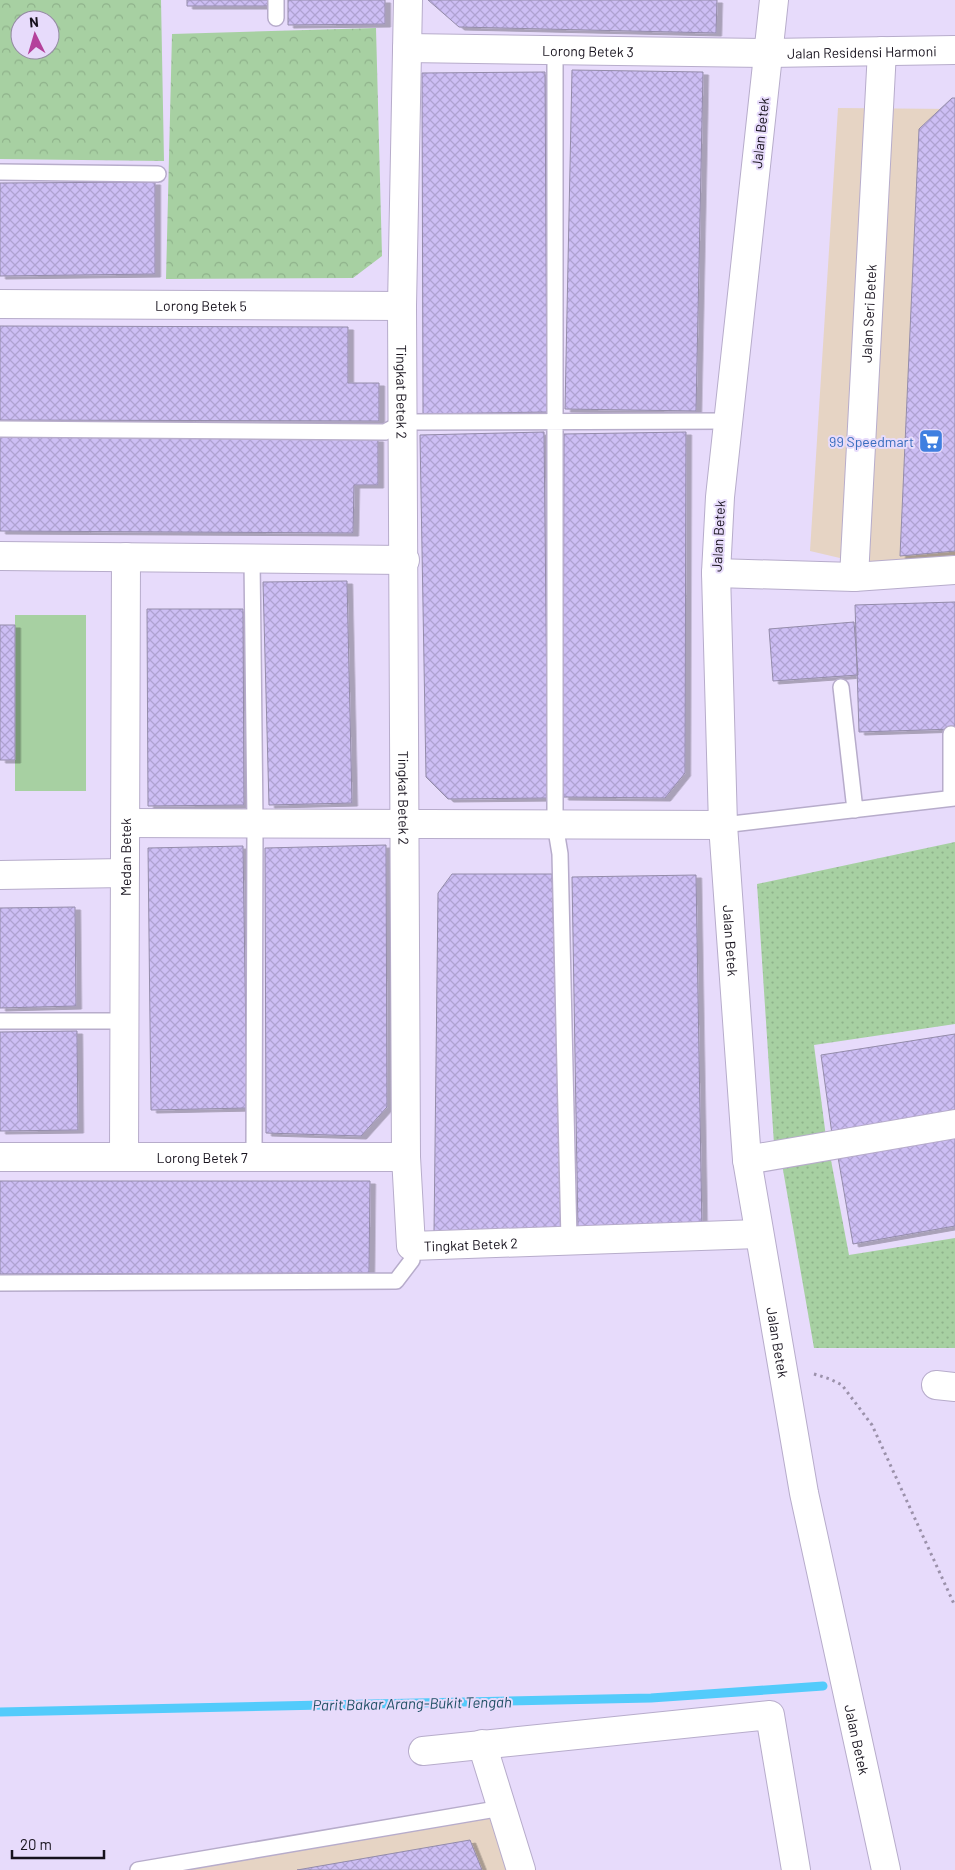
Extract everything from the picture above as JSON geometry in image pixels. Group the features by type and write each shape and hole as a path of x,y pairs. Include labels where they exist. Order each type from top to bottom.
{"street":[{"name":"Tingkat Betek 2","path":"408,0 402,306 405,560 406,1157 411,1246 758,1234"},
{"name":"Jalan Betek","path":"774,0 720,497 716,573 723,825 747,1160 758,1234 814,1539 886,1870"},
{"name":"Lorong Betek 3","path":"407,48 769,53"},
{"name":"Jalan Residensi Harmoni","path":"769,53 955,50"},
{"name":"Jalan Seri Betek","path":"854,577 882,51"},
{"name":"Lorong Betek 5","path":"0,304 402,306"},
{"path":"0,556 405,560"},
{"name":"Medan Betek","path":"124,1156 126,557"},
{"path":"716,573 854,577 955,570"},
{"path":"126,823 723,825"},
{"path":"0,875 125,873"},
{"path":"747,1160 955,1124"},
{"name":"Lorong Betek 7","path":"0,1157 406,1157"},
{"path":"422,1751 770,1715 796,1870"},
{"path":"482,1744 520,1870"}],"lane":[{"path":"276,0 276,18"},
{"path":"555,50 555,824 560,854 569,1240"},
{"path":"0,172 158,174"},
{"path":"0,430 385,432 404,422 728,421"},
{"path":"252,558 256,823 254,1157"},
{"path":"841,687 855,810"},
{"path":"723,825 953,798 951,734"},
{"path":"0,1021 124,1021"},
{"path":"0,1283 396,1281 412,1260 411,1246"},
{"path":"138,1870 170,1867 502,1808"}],"path":[{"path":"782,1371 818,1375 842,1385 872,1425 955,1606"}],"shaded area":[{"path":"838,108 955,109 955,558 874,566 810,551"},
{"path":"502,1808 520,1870 138,1870"}],"green space":[{"path":"0,0 161,0 164,161 0,159"},
{"path":"376,28 382,256 353,278 166,279 172,34"},
{"path":"15,615 86,615 86,791 15,791"},
{"path":"955,842 955,1024 814,1045 826,1137 774,1144 757,884"},
{"path":"830,1155 849,1255 955,1238 955,1348 814,1348 782,1164"}],"building":[{"path":"187,0 268,0 268,6 187,6"},
{"path":"288,0 385,0 385,24 288,25"},
{"path":"428,0 717,0 716,33 459,27"},
{"path":"572,70 703,72 696,411 565,409"},
{"path":"545,72 547,412 423,414 422,73"},
{"path":"952,98 955,98 955,551 900,556 919,129"},
{"path":"155,182 155,274 0,276 0,183"},
{"path":"0,326 348,327 348,383 379,383 379,421 0,420"},
{"path":"544,432 548,798 448,799 426,777 420,435"},
{"path":"686,432 685,773 665,798 563,797 564,434"},
{"path":"0,437 378,439 378,485 354,485 353,533 0,531"},
{"path":"347,581 352,803 269,805 263,582"},
{"path":"955,602 955,729 859,732 855,605"},
{"path":"147,609 243,609 244,805 148,806"},
{"path":"854,622 858,675 773,681 769,629"},
{"path":"0,625 15,625 15,760 0,760"},
{"path":"386,845 387,1107 361,1136 266,1133 265,848"},
{"path":"243,846 247,1108 151,1110 148,848"},
{"path":"452,874 552,874 562,1227 434,1233 438,893"},
{"path":"696,875 702,1231 578,1233 572,877"},
{"path":"75,907 76,1006 0,1008 0,908"},
{"path":"77,1031 78,1130 0,1131 0,1032"},
{"path":"955,1034 955,1113 832,1134 821,1055"},
{"path":"955,1138 955,1226 853,1244 838,1157"},
{"path":"0,1181 370,1181 369,1273 0,1274"},
{"path":"470,1840 482,1870 297,1870"}],"waterway":[{"name":"Parit Bakar Arang-Bukit Tengah","path":"0,1712 651,1698 823,1686"}],"place":[{"name":"99 Speedmart","path":"931,441"}]}
